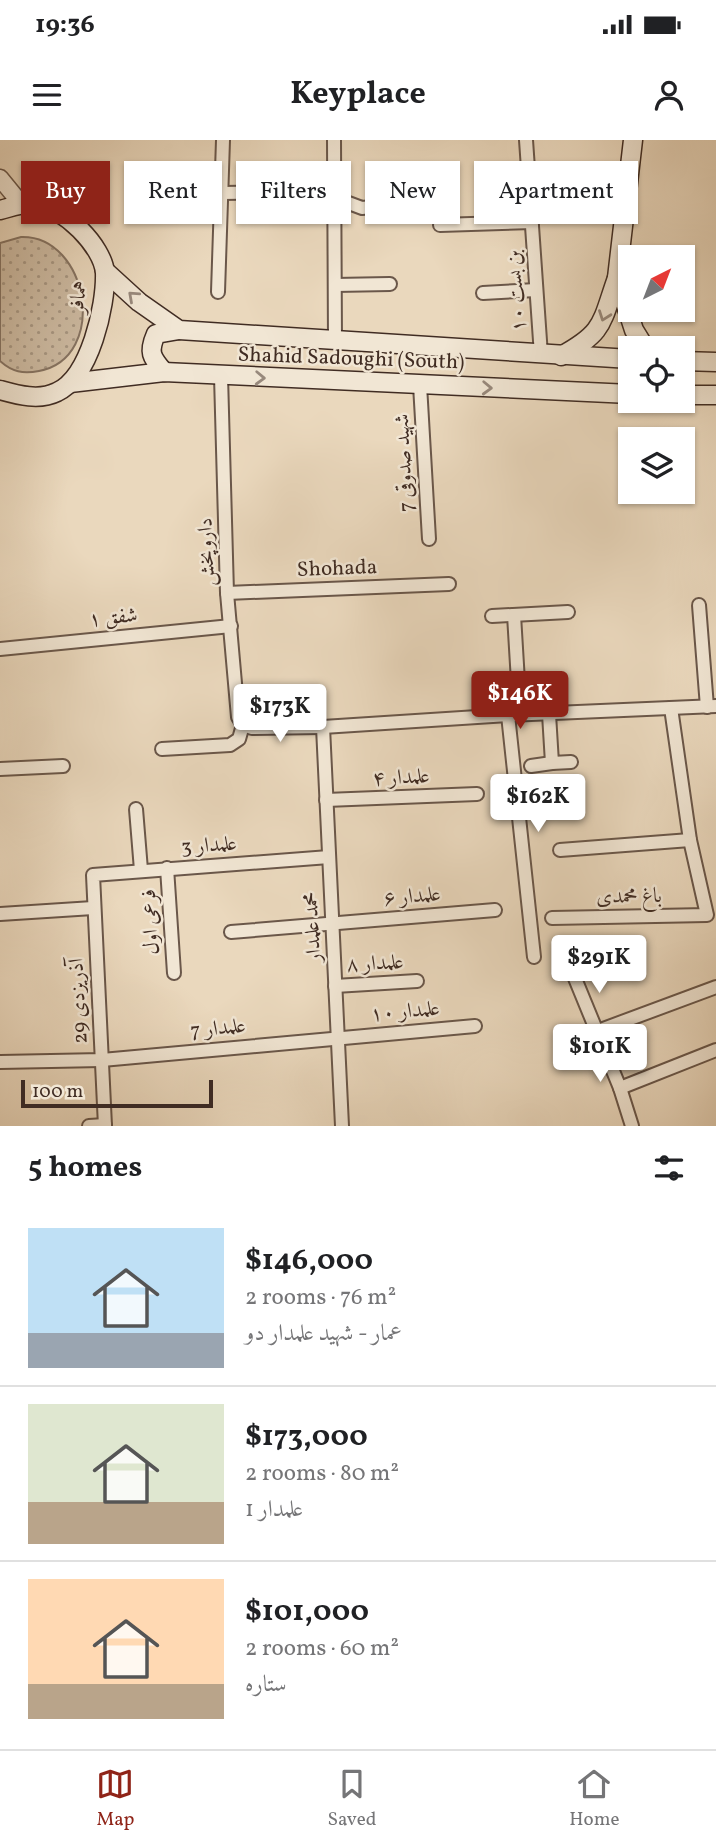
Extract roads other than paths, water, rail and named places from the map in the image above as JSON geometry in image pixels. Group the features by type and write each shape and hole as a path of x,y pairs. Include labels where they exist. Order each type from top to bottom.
{"main road":[{"path":"560,356 589,341 600,326 617,278 633,140"},
{"name":"همافر","path":"0,210 21,205"},
{"name":"همافر","path":"70,383 88,355 98,327 105,271 76,224"},
{"path":"105,271 139,302 179,330"},
{"path":"617,278 638,336"},
{"path":"164,372 152,359 149,349 156,334 179,330"},
{"name":"Shahid Sadoughi (South)","path":"179,330 618,358"},
{"path":"695,361 716,362"},
{"name":"Shahid Sadoughi (South)","path":"70,383 164,372 618,393"},
{"path":"0,391 36,398 57,392 70,383"},
{"path":"695,395 716,395"}],"street":[{"path":"223,140 222,193 236,193"},
{"path":"334,140 334,161"},
{"name":"بن بست ۱۰","path":"526,140 528,161"},
{"path":"0,178 21,204"},
{"path":"218,292 221,224"},
{"path":"334,224 335,341"},
{"path":"440,225 474,224"},
{"name":"بن بست ۱۰","path":"532,224 541,355"},
{"path":"335,285 390,284"},
{"path":"483,293 536,290"},
{"name":"داروپخش","path":"221,376 227,593 238,717 243,725"},
{"name":"شهید صدوقی 7","path":"419,385 429,539"},
{"name":"Shohada","path":"227,593 449,584"},
{"path":"162,748 230,745 239,739 243,725 252,728 323,727 514,715 711,707 699,605"},
{"path":"492,616 568,612"},
{"path":"514,615 514,715 534,957"},
{"name":"شفق ۱","path":"0,649 231,626"},
{"path":"561,850 690,841 671,709"},
{"path":"549,714 552,763"},
{"name":"محمد علمدار","path":"323,727 342,1126"},
{"path":"531,766 571,762"},
{"path":"0,769 63,765"},
{"name":"علمدار ۴","path":"326,800 477,794"},
{"path":"136,809 141,870"},
{"name":"باغ محمدی","path":"552,918 707,915 690,841"},
{"name":"علمدار 3","path":"93,874 329,857"},
{"name":"فرعی اول","path":"167,868 174,973"},
{"name":"آذریزدی 29","path":"93,874 105,1125"},
{"path":"0,914 93,908"},
{"name":"علمدار ۶","path":"231,932 495,910"},
{"path":"572,971 620,1088 632,1126"},
{"name":"علمدار ۸","path":"335,986 418,981"},
{"path":"595,1032 716,987"},
{"name":"علمدار ۱۰","path":"337,1037 475,1026"},
{"name":"علمدار 7","path":"0,1062 102,1060 337,1037"},
{"path":"620,1088 716,1050"},
{"path":"89,1126 105,1125"}]}
